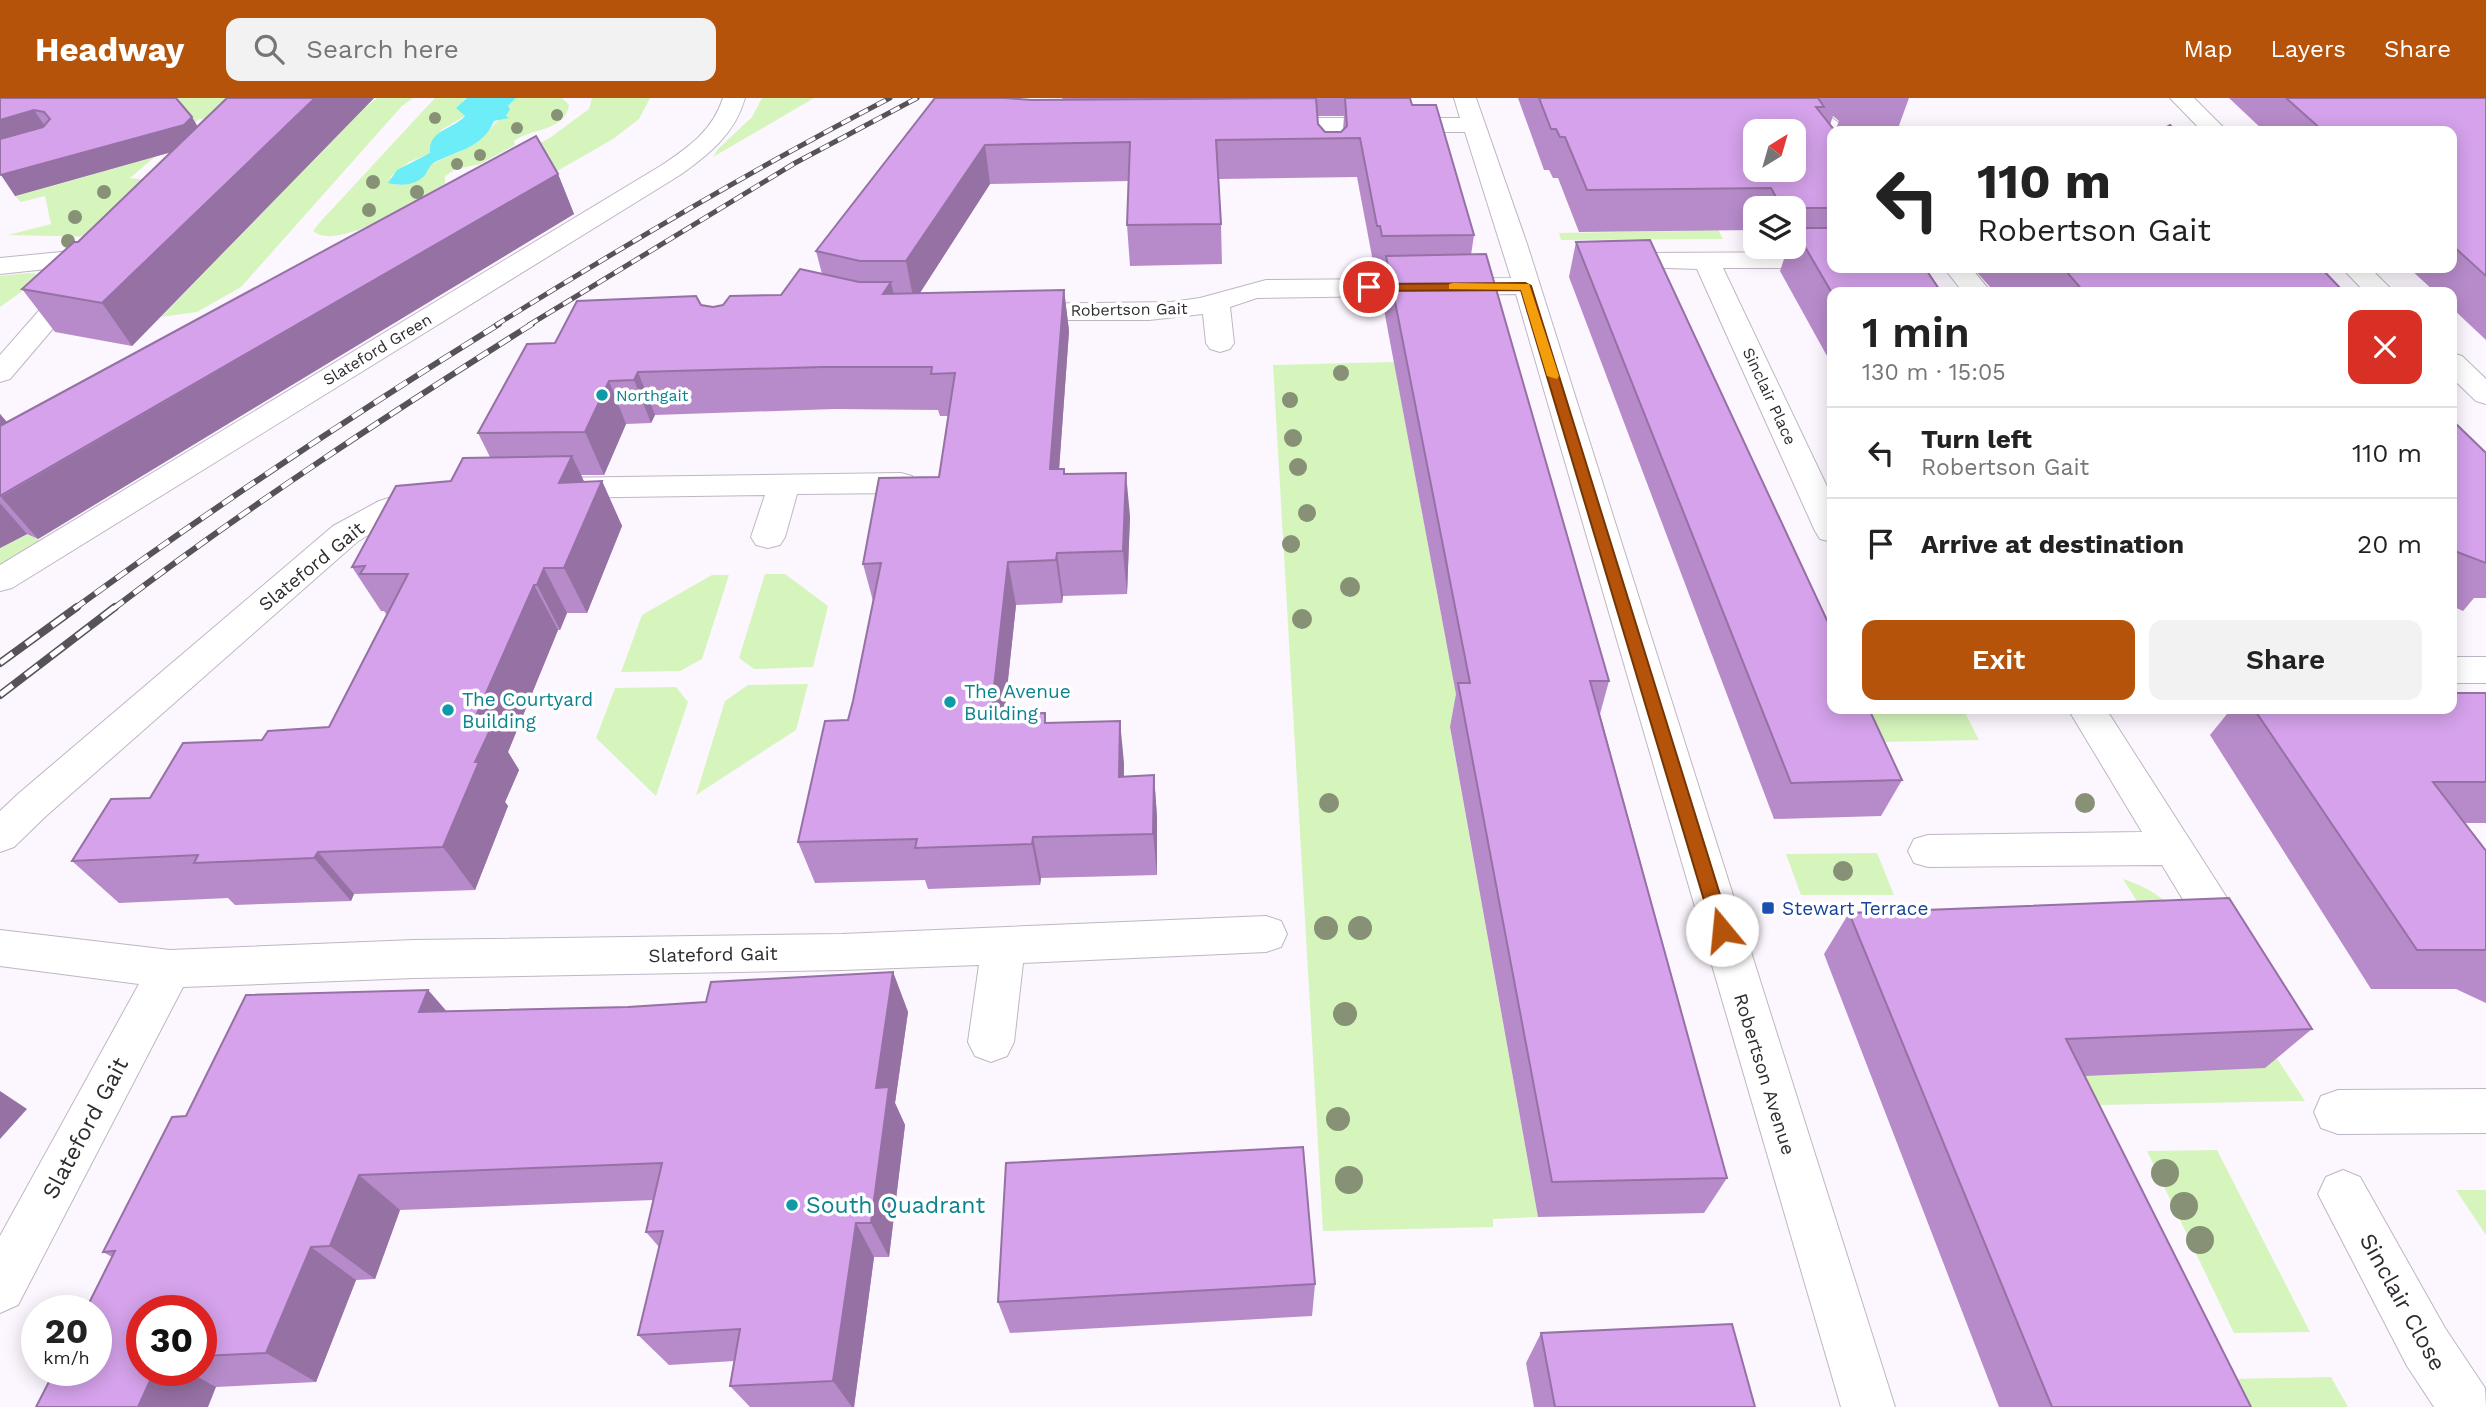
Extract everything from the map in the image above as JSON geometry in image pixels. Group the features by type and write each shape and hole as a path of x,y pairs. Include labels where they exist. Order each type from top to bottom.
{"street":[{"name":"Slateford Green","path":"0,580 671,170 715,134 724,123 734,98"},
{"path":"1789,98 1831,126"},
{"path":"2181,98 2210,126"},
{"path":"1252,119 1328,125 1469,111"},
{"name":"Robertson Avenue","path":"1469,111 1514,244 1868,1407"},
{"path":"1328,125 1330,150"},
{"path":"0,373 121,237"},
{"path":"0,266 102,256"},
{"path":"1649,261 1827,260"},
{"name":"Sinclair Place","path":"1707,261 1827,520"},
{"path":"1961,273 1973,287"},
{"path":"2360,273 2375,287"},
{"name":"Robertson Gait","path":"991,312 1179,309 1216,303 1238,293 1266,288 1525,286"},
{"name":"Robertson Gait","path":"1216,303 1220,343"},
{"path":"2457,367 2486,396"},
{"path":"524,489 901,483"},
{"path":"768,537 785,484"},
{"name":"Slateford Gait","path":"0,836 42,796 345,534 390,508 458,491"},
{"path":"2457,670 2486,670"},
{"path":"2090,714 2230,939"},
{"path":"1928,851 2174,848"},
{"name":"Slateford Gait","path":"0,948 170,969 414,959 842,952 1266,934"},
{"path":"991,1042 1003,945"},
{"name":"Slateford Gait","path":"0,1287 170,969"},
{"path":"2338,1112 2486,1111"},
{"name":"Sinclair Close","path":"2343,1194 2426,1347 2466,1407"}],"green space":[{"path":"170,98 252,98 217,121 199,119 130,178 160,181 97,237 8,235 51,224 45,196 21,202 15,196 47,187"},
{"path":"377,98 413,98 402,106 241,287 197,312 161,317 363,109"},
{"path":"435,98 467,98 463,100 465,116 441,130 431,153 409,162 390,177 396,185 415,180 433,164 477,142 495,123 506,116 508,106 516,98 562,98 569,105 566,114 554,125 521,137 514,141 515,145 480,164 456,169 445,176 445,184 379,221 341,235 325,236 313,231 321,221"},
{"path":"592,98 650,98 639,119 613,139 51,461 83,404 551,137 589,109"},
{"path":"762,98 814,98 713,157 752,117"},
{"path":"1703,199 1723,239 1561,240 1559,233 1683,231"},
{"path":"28,273 45,275 0,307 0,276"},
{"path":"1394,362 1446,641 1451,641 1468,727 1450,728 1538,1217 1493,1219 1493,1227 1323,1231 1273,365"},
{"path":"26,533 41,541 0,565 0,548"},
{"path":"765,574 785,574 828,606 813,667 754,669 739,658"},
{"path":"712,575 729,575 702,659 680,671 621,672 642,615"},
{"path":"808,684 796,730 696,795 725,701 748,685"},
{"path":"676,687 688,702 656,796 596,738 615,688"},
{"path":"1869,714 1966,714 1979,740 1882,742"},
{"path":"1877,853 1894,895 1801,895 1786,854"},
{"path":"2123,879 2156,894 2184,918 2305,1101 2100,1105 2230,1379 2331,1377 2348,1407 2185,1407 2075,1054 2161,940"},
{"path":"2217,1150 2310,1332 2234,1333 2147,1151"},
{"path":"2456,1190 2486,1190 2486,1235"}],"water":[{"path":"467,98 516,98 508,106 510,109 506,116 509,118 494,121 484,137 477,142 435,162 417,181 402,185 388,183 397,170 430,153 433,139 465,116 456,108"}],"building":[{"path":"0,98 176,98 192,117 184,125 1,175 0,139 43,127 50,119 44,112 34,110 0,120"},
{"path":"227,98 315,98 102,303 22,289 74,242 78,242"},
{"path":"935,98 1316,98 1318,124 1325,132 1341,132 1347,126 1345,98 1410,98 1412,105 1436,105 1474,235 1382,236 1380,226 1377,226 1360,138 1216,140 1221,224 1127,225 1130,142 985,145 906,261 860,261 816,251"},
{"path":"1539,98 1818,98 1824,107 1816,107 1831,126 1827,126 1827,208 1806,208 1806,196 1775,196 1771,188 1587,190 1565,137 1560,137 1556,129 1551,129"},
{"path":"2286,98 2486,98 2486,276 2457,250 2457,126 2317,126"},
{"path":"536,136 558,174 0,496 0,426"},
{"path":"1806,228 1827,228 1827,273 1928,273 1938,287 1828,287 1806,249"},
{"path":"1650,240 1827,620 1827,714 1871,714 1902,780 1791,783 1576,242"},
{"path":"1486,254 1609,681 1590,681 1727,1178 1552,1182 1458,683 1470,683 1386,256"},
{"path":"800,269 859,282 891,282 883,294 1064,290 1050,469 1064,469 1064,474 1126,473 1123,551 1057,553 1056,560 1008,562 991,714 1045,713 1045,723 1120,721 1119,777 1154,775 1153,834 1033,837 1032,844 915,848 917,839 798,842 825,721 848,720 853,701 881,563 863,564 879,478 939,477 955,373 931,374 932,367 638,372 634,380 609,381 585,432 478,433 527,344 555,343 577,301 696,296 701,305 713,307 723,305 730,296 781,295"},
{"path":"2068,273 2326,273 2339,287 2080,287"},
{"path":"2457,425 2486,453 2486,563 2457,552"},
{"path":"572,456 559,483 602,481 564,568 544,568 537,585 534,585 471,727 492,726 475,762 479,762 443,847 318,852 314,858 194,863 198,855 72,861 111,799 150,798 183,743 262,740 268,731 329,727 408,574 360,574 365,566 352,567 396,486 451,481 463,458"},
{"path":"2457,693 2486,693 2486,782 2433,782 2486,851 2486,950 2417,950 2257,714 2457,714"},
{"path":"2229,898 2312,1029 2066,1039 2251,1407 2052,1407 1849,913"},
{"name":"South Quadrant","path":"893,972 876,1088 889,1087 871,1223 856,1223 833,1381 730,1386 740,1329 638,1335 663,1231 646,1232 662,1163 359,1175 330,1246 311,1247 266,1353 217,1355 217,1295 126,1295 126,1386 148,1386 138,1407 36,1407 47,1386 112,1386 112,1295 93,1295 115,1251 103,1252 172,1117 186,1116 246,995 428,990 419,1012 628,1007 706,1002 711,982"},
{"path":"1303,1147 1315,1284 998,1302 1006,1163"},
{"path":"1732,1324 1755,1407 1555,1407 1541,1333"}],"railway":[{"path":"496,325 691,208 890,98"},
{"path":"529,325 795,163 917,98"},
{"path":"74,609 284,462 499,324"},
{"path":"113,609 320,462 532,324"},
{"path":"0,663 77,607"},
{"path":"0,695 115,607"}],"slow traffic":[{"path":"1453,287 1525,286 1553,376"}],"place":[{"name":"Northgait","path":"602,395"},
{"name":"The Avenue Building","path":"950,702"},
{"name":"The Courtyard Building","path":"448,710"},
{"name":"Stewart Terrace","path":"1768,908"},
{"name":"South Quadrant","path":"792,1205"}],"route":[{"path":"1369,287 1525,286 1722,930"}]}
